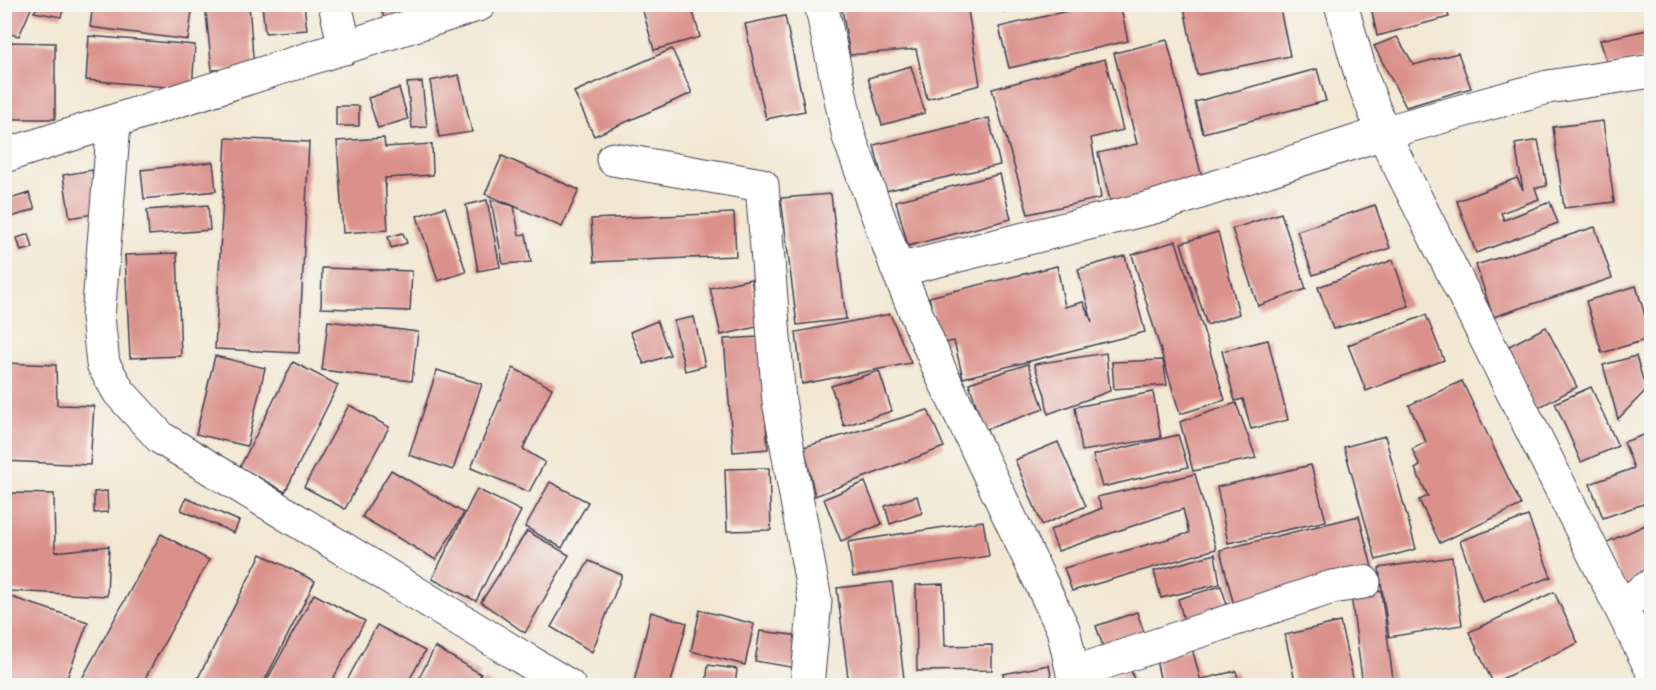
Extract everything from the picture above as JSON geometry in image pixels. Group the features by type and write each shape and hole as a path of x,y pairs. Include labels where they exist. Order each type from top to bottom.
{"street":[{"path":"335,4 345,48"},
{"path":"4,156 114,123 480,4"},
{"path":"821,4 849,137 898,270 940,371 1063,629 1074,679 1332,587 1364,582"},
{"path":"1341,4 1362,78 1383,133 1652,670"},
{"path":"898,270 1154,207 1383,133 1548,87 1652,71"},
{"path":"114,123 99,317 102,364 119,392 160,438 569,686"},
{"path":"613,159 762,185 778,401 815,601 807,686"},
{"path":"1621,606 1652,585"}],"building":[{"path":"4,4 33,4 19,36 4,33"},
{"path":"39,4 65,4 61,17 34,12"},
{"path":"93,4 193,4 188,40 90,27"},
{"path":"205,4 249,4 254,69 212,70"},
{"path":"262,4 304,4 307,30 265,33"},
{"path":"379,4 432,4 385,20"},
{"path":"641,4 691,4 700,37 654,50"},
{"path":"841,4 967,4 980,85 927,99 916,49 850,55"},
{"path":"1001,4 1032,4 1033,5 1003,12"},
{"path":"1097,4 1120,4 1128,41 1009,68 999,27"},
{"path":"1194,4 1279,4 1290,56 1197,75 1184,7"},
{"path":"1381,4 1445,4 1449,17 1377,36 1371,7"},
{"path":"1588,4 1610,4 1610,6 1589,9"},
{"path":"785,16 805,111 766,119 745,24"},
{"path":"1652,29 1652,57 1608,66 1600,40"},
{"path":"89,36 195,45 192,89 86,80"},
{"path":"1397,37 1414,65 1458,53 1471,88 1406,107 1374,46"},
{"path":"1167,40 1204,185 1112,208 1098,153 1137,144 1114,53"},
{"path":"4,42 55,43 55,119 4,119"},
{"path":"672,49 692,93 594,136 574,92"},
{"path":"1105,59 1123,130 1091,138 1101,198 1028,214 992,89"},
{"path":"911,66 925,113 882,125 868,78"},
{"path":"1317,69 1326,101 1203,133 1195,102"},
{"path":"459,75 472,132 439,137 430,81"},
{"path":"422,82 427,127 412,128 407,83"},
{"path":"399,88 408,119 378,128 368,98"},
{"path":"336,106 359,106 359,126 336,126"},
{"path":"989,118 1000,165 885,191 874,145"},
{"path":"1603,121 1614,202 1564,208 1553,127"},
{"path":"226,138 309,142 299,353 215,349"},
{"path":"384,138 385,147 432,144 433,175 385,178 388,230 343,233 337,141"},
{"path":"1538,140 1547,186 1535,188 1539,199 1501,213 1504,220 1550,202 1558,223 1476,253 1457,201 1517,178 1523,190 1515,144"},
{"path":"502,156 579,190 562,227 485,194"},
{"path":"213,162 216,191 144,199 141,170"},
{"path":"92,170 99,213 70,218 63,175"},
{"path":"1000,174 1011,219 908,246 896,201"},
{"path":"29,193 35,209 4,220 4,201"},
{"path":"831,194 846,319 797,325 781,198"},
{"path":"487,200 500,267 478,271 466,205"},
{"path":"491,200 514,206 519,235 526,234 531,262 503,264"},
{"path":"208,205 210,230 149,235 147,210"},
{"path":"1375,205 1390,248 1313,275 1297,231"},
{"path":"445,207 466,272 438,281 417,216"},
{"path":"734,213 736,256 594,262 591,219"},
{"path":"1281,213 1306,289 1258,306 1232,229"},
{"path":"1595,227 1612,278 1493,317 1476,265"},
{"path":"1218,232 1239,314 1207,325 1181,243"},
{"path":"403,233 407,243 391,248 388,237"},
{"path":"29,234 33,248 21,251 17,238"},
{"path":"1176,241 1225,400 1180,414 1132,255"},
{"path":"177,253 181,356 130,358 125,255"},
{"path":"1125,256 1145,332 963,378 954,341 941,344 929,297 1057,266 1065,307 1083,302 1092,322 1078,269"},
{"path":"1393,260 1409,306 1333,329 1318,287"},
{"path":"322,268 412,271 410,311 321,308"},
{"path":"751,279 761,326 721,335 710,288"},
{"path":"1636,286 1652,338 1602,353 1586,301"},
{"path":"890,314 911,363 802,384 796,332"},
{"path":"1426,315 1444,360 1366,391 1348,345"},
{"path":"694,317 705,366 685,371 674,321"},
{"path":"328,321 418,332 412,381 322,370"},
{"path":"657,321 670,355 644,364 630,332"},
{"path":"1546,327 1577,387 1534,410 1509,346"},
{"path":"759,337 768,449 733,452 724,339"},
{"path":"1268,340 1288,420 1251,429 1243,399 1235,401 1222,351"},
{"path":"1106,353 1110,391 1048,414 1045,395 1034,364"},
{"path":"215,356 265,368 247,446 196,434"},
{"path":"1636,356 1646,390 1618,419 1603,365"},
{"path":"1163,360 1167,385 1114,389 1112,362"},
{"path":"293,362 338,385 285,492 240,467"},
{"path":"4,363 56,365 57,405 94,406 90,465 4,461"},
{"path":"1028,364 1044,409 984,430 969,383"},
{"path":"513,368 552,388 523,449 545,462 529,492 471,468"},
{"path":"437,370 482,384 453,470 409,455"},
{"path":"879,371 892,411 844,426 831,386"},
{"path":"1462,381 1521,505 1440,543 1419,500 1428,496 1415,469 1420,466 1412,449 1426,442 1409,405"},
{"path":"1591,387 1618,446 1581,462 1555,403"},
{"path":"1153,392 1161,438 1082,451 1075,407"},
{"path":"1236,403 1256,458 1193,471 1180,422"},
{"path":"349,405 389,427 345,509 304,487"},
{"path":"928,410 944,447 815,496 804,447"},
{"path":"1652,432 1652,501 1603,518 1590,484 1634,468 1624,442"},
{"path":"1178,435 1188,467 1102,487 1093,455"},
{"path":"1385,436 1416,549 1376,560 1344,447"},
{"path":"1058,442 1086,506 1042,525 1015,460"},
{"path":"1311,465 1326,521 1228,543 1217,487"},
{"path":"769,468 771,530 727,531 725,469"},
{"path":"391,470 464,513 436,560 362,517"},
{"path":"1195,474 1216,549 1072,591 1064,568 1189,533 1183,509 1058,551 1050,530 1102,508 1097,497"},
{"path":"550,482 588,502 562,548 525,527"},
{"path":"865,482 882,524 841,541 824,499"},
{"path":"477,489 521,511 476,601 432,579"},
{"path":"107,491 108,512 94,513 94,492"},
{"path":"9,493 54,494 55,552 109,546 107,596 8,591"},
{"path":"917,496 922,513 890,524 885,506"},
{"path":"186,498 239,521 234,533 181,510"},
{"path":"1359,516 1374,575 1235,610 1220,550"},
{"path":"1528,516 1551,577 1482,602 1460,541"},
{"path":"983,521 989,556 853,577 848,542"},
{"path":"1652,522 1652,575 1626,588 1605,543"},
{"path":"527,531 569,555 525,633 481,602"},
{"path":"161,534 209,560 141,686 78,686"},
{"path":"261,554 315,581 262,686 194,686"},
{"path":"1215,554 1220,584 1161,598 1154,571"},
{"path":"1452,557 1462,625 1389,637 1379,568"},
{"path":"589,561 622,575 592,652 551,627"},
{"path":"892,582 904,679 849,686 837,588"},
{"path":"943,584 945,646 992,645 992,670 917,671 916,585"},
{"path":"1221,586 1229,611 1185,624 1178,599"},
{"path":"1381,591 1394,686 1363,686 1351,595"},
{"path":"1554,592 1578,643 1493,683 1469,632"},
{"path":"314,594 365,621 329,686 274,686 266,682"},
{"path":"8,596 88,622 64,686 21,686 4,679 4,603"},
{"path":"700,610 754,624 745,665 691,651"},
{"path":"651,612 687,623 670,686 633,686"},
{"path":"1137,612 1147,641 1106,655 1096,626"},
{"path":"1340,622 1355,686 1296,686 1285,635"},
{"path":"377,625 425,651 406,686 344,686"},
{"path":"760,631 801,636 796,668 755,661"},
{"path":"435,647 481,674 475,686 415,686"},
{"path":"1192,648 1202,686 1162,686 1155,656"},
{"path":"708,665 737,669 735,686 706,686"},
{"path":"1049,665 1053,686 1005,686 1003,674"},
{"path":"1131,670 1136,686 1107,686 1105,679"},
{"path":"1236,671 1240,686 1203,686 1202,679"},
{"path":"484,679 494,686 480,686"}]}
